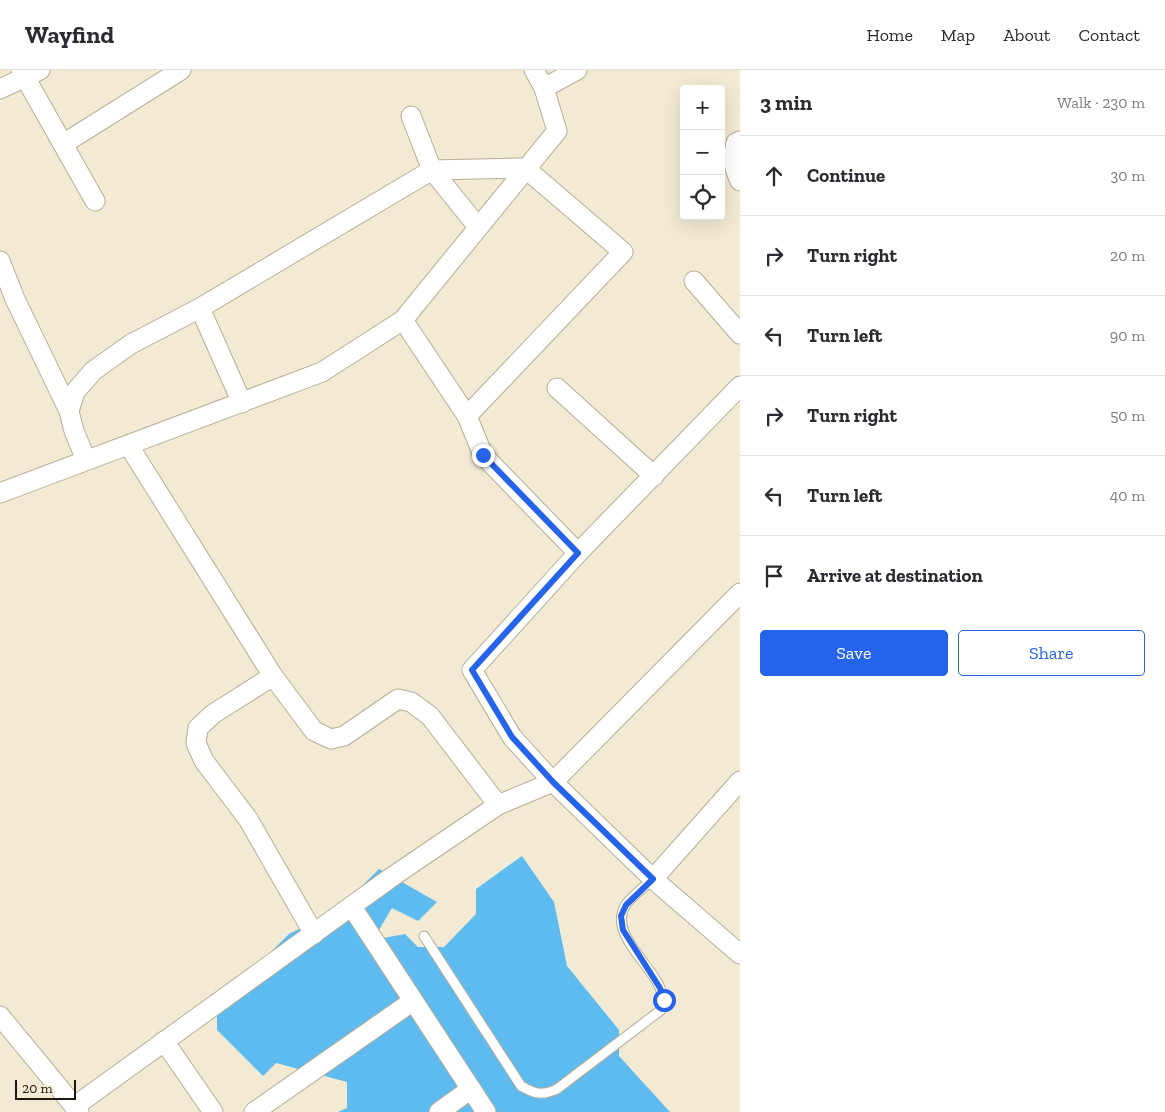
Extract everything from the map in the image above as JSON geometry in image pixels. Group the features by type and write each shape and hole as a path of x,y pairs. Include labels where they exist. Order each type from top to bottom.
{"street":[{"path":"63,144 181,70"},
{"path":"0,493 322,372 403,320 557,131 544,88 534,70"},
{"path":"544,88 577,70"},
{"path":"0,89 29,73 63,144 95,201"},
{"path":"411,116 432,170 478,227"},
{"path":"740,141 736,143 732,156 735,172 740,181"},
{"path":"69,411 75,392 93,371 131,344 200,308 432,170 525,168 623,252 467,416"},
{"path":"0,260 15,299 69,411 74,431 86,460"},
{"path":"694,281 740,334"},
{"path":"200,308 242,403"},
{"path":"403,320 467,416 483,455 578,553"},
{"path":"740,386 578,553 472,670 512,737 553,782 653,879 740,954"},
{"path":"557,388 654,476"},
{"path":"129,446 273,676 314,731 332,740 344,736 398,699 412,702 430,716 498,805"},
{"path":"0,1016 77,1109 164,1041 389,880 498,805 553,782 740,593"},
{"path":"273,676 213,714 198,728 196,743 204,760 248,819 314,934"},
{"path":"653,879 740,781"},
{"path":"352,907 486,1112"},
{"path":"254,1112 413,1001"},
{"path":"164,1041 213,1112"},
{"path":"439,1112 471,1089"}],"lane":[{"path":"424,936 521,1086 532,1092 546,1094 557,1089 661,1010 664,1000 660,988 623,930 621,916 626,905 653,879"}],"water":[{"path":"522,856 554,902 567,966 619,1030 619,1056 670,1112 338,1112 347,1108 347,1082 276,1063 263,1076 217,1030 217,1005 289,934 340,908 379,869 437,902 418,921 392,908 373,940 405,934 418,947 444,947 476,914 476,889"}],"route":[{"path":"483,455 578,553 472,670 512,737 553,782 653,879 626,905 621,916 623,930 660,988 664,1000"}]}
